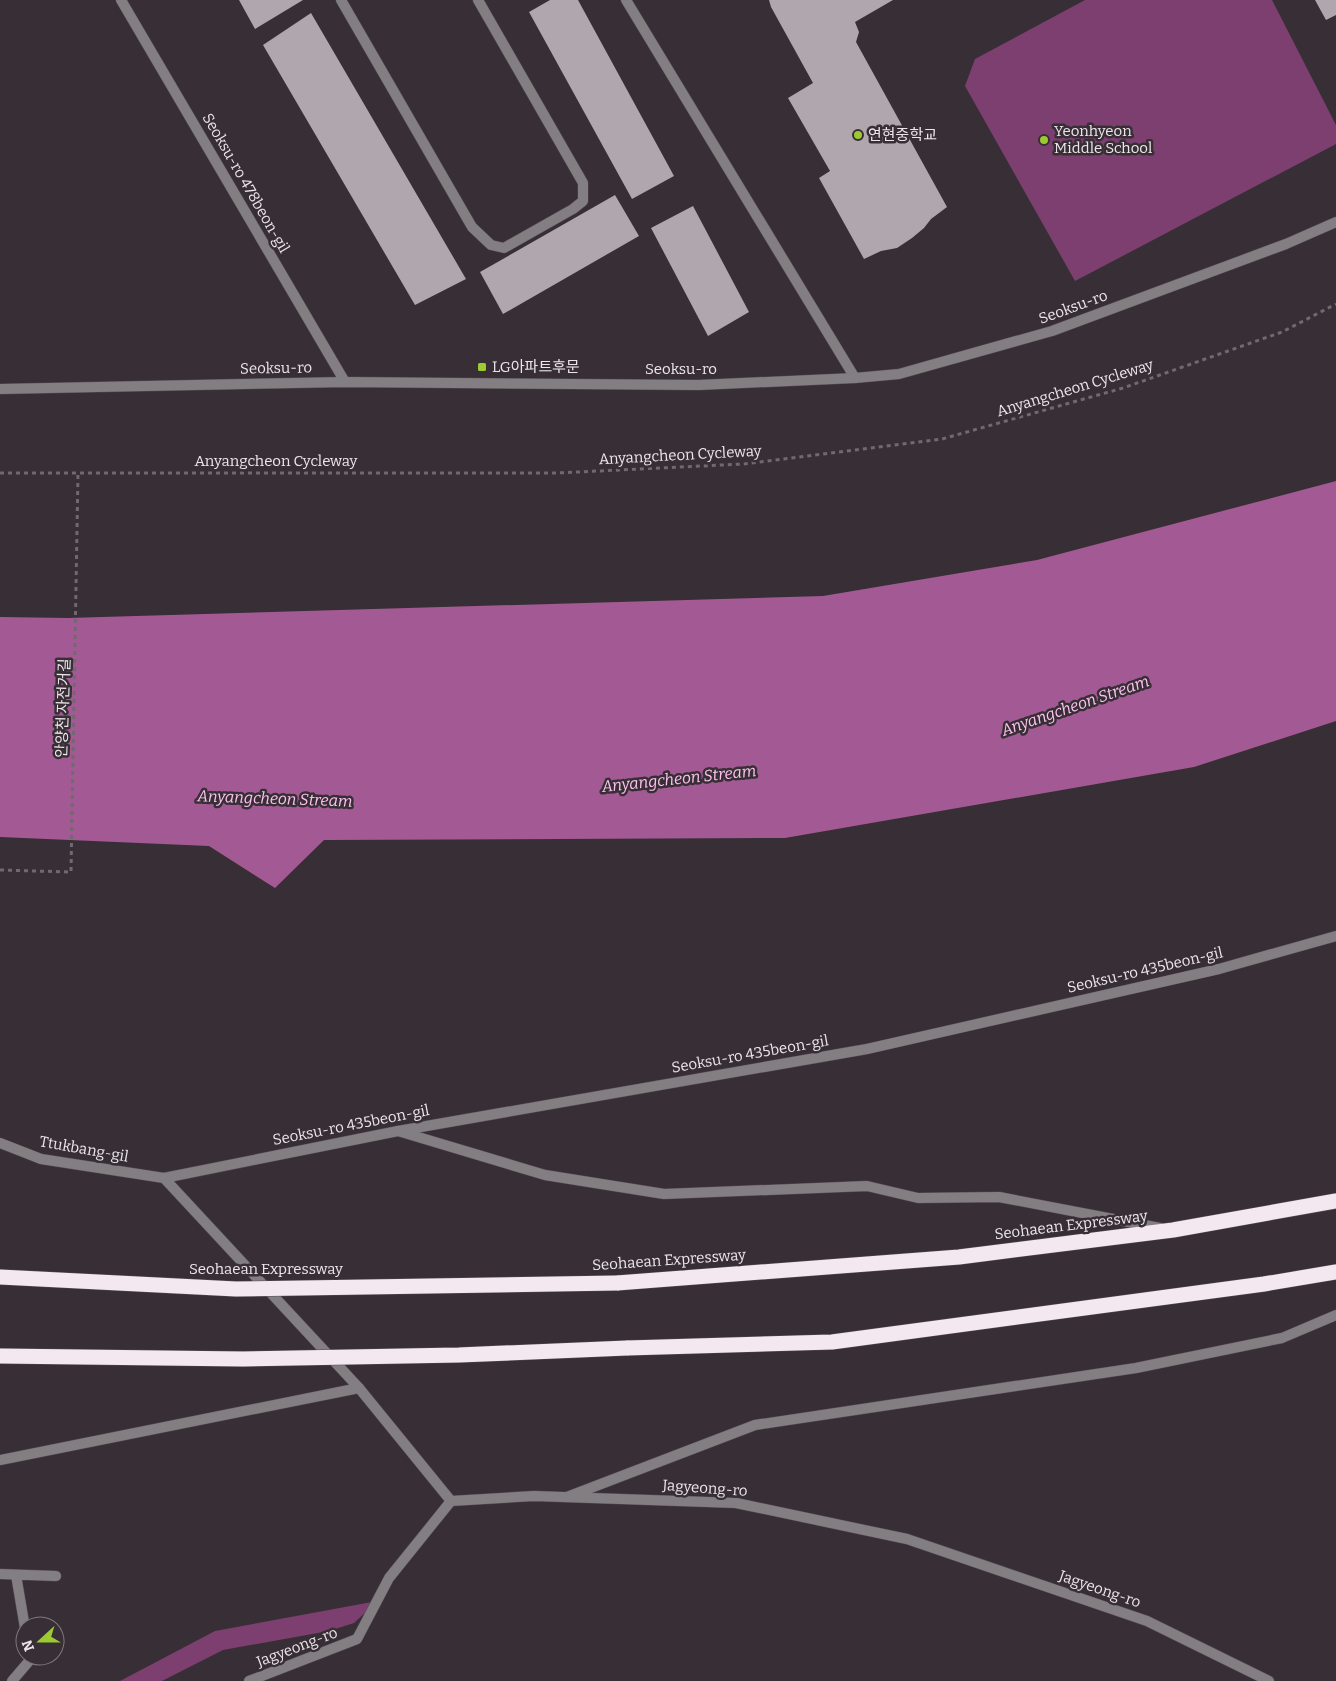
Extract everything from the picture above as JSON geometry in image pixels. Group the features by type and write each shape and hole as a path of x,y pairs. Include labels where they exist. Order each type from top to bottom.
{"highway":[{"name":"Seohaean Expressway","path":"0,1277 236,1289 617,1282 959,1256 1173,1230 1336,1201"},
{"path":"0,1356 243,1359 459,1355 832,1342 1254,1285 1336,1272"}],"street":[{"name":"Seoksu-ro 478beon-gil","path":"121,0 345,382"},
{"path":"340,0 472,227 491,245 504,248 573,209 583,201 583,183 478,0"},
{"path":"626,0 855,378"},
{"name":"Seoksu-ro","path":"0,389 345,382 699,385 855,378 898,374 1052,331 1286,244 1336,222"},
{"name":"Seoksu-ro 435beon-gil","path":"164,1178 398,1131 867,1049 1219,969 1336,936"},
{"path":"398,1131 545,1175 664,1194 867,1186 918,1198 999,1197 1173,1230"},
{"name":"Ttukbang-gil","path":"0,1143 41,1159 164,1178"},
{"path":"164,1178 359,1388 451,1501"},
{"path":"566,1497 755,1425 1136,1368 1282,1338 1336,1315"},
{"path":"0,1460 359,1388"},
{"name":"Jagyeong-ro","path":"249,1681 357,1639 390,1578 451,1501 534,1496 736,1503 907,1539 1147,1620 1269,1681"},
{"path":"0,1574 56,1576"},
{"path":"16,1575 23,1616"},
{"path":"12,1681 25,1666"}],"path":[{"name":"Anyangcheon Cycleway","path":"0,472 577,472 743,464 942,439 1123,388 1282,332 1336,304"},
{"name":"안양천 자전거길","path":"0,870 71,872 78,473"}],"shaded area":[{"path":"1085,0 1272,0 1336,125 1336,144 1075,281 965,86 975,59"},
{"path":"372,1602 367,1611 354,1623 329,1631 223,1650 162,1681 120,1681 215,1631"}],"water":[{"name":"Anyangcheon Stream","path":"1336,481 1336,721 1194,767 785,838 324,840 275,888 209,846 0,837 0,617 68,618 823,596 1037,560"}],"building":[{"path":"239,0 303,0 255,29"},
{"path":"550,0 578,0 674,176 632,199 529,12"},
{"name":"연현중학교","path":"769,0 893,0 855,22 859,32 856,42 947,207 931,219 912,238 897,248 881,251 864,259 819,178 830,171 788,98 813,83 771,7"},
{"path":"1315,0 1336,0 1336,15 1326,20"},
{"path":"311,13 466,279 415,305 263,45"},
{"path":"615,195 639,236 503,314 480,272"},
{"path":"693,206 749,312 708,336 651,228"}],"place":[{"name":"연현중학교","path":"858,135"},
{"name":"Yeonhyeon Middle School","path":"1044,140"},
{"name":"LG아파트후문","path":"482,367"}]}
